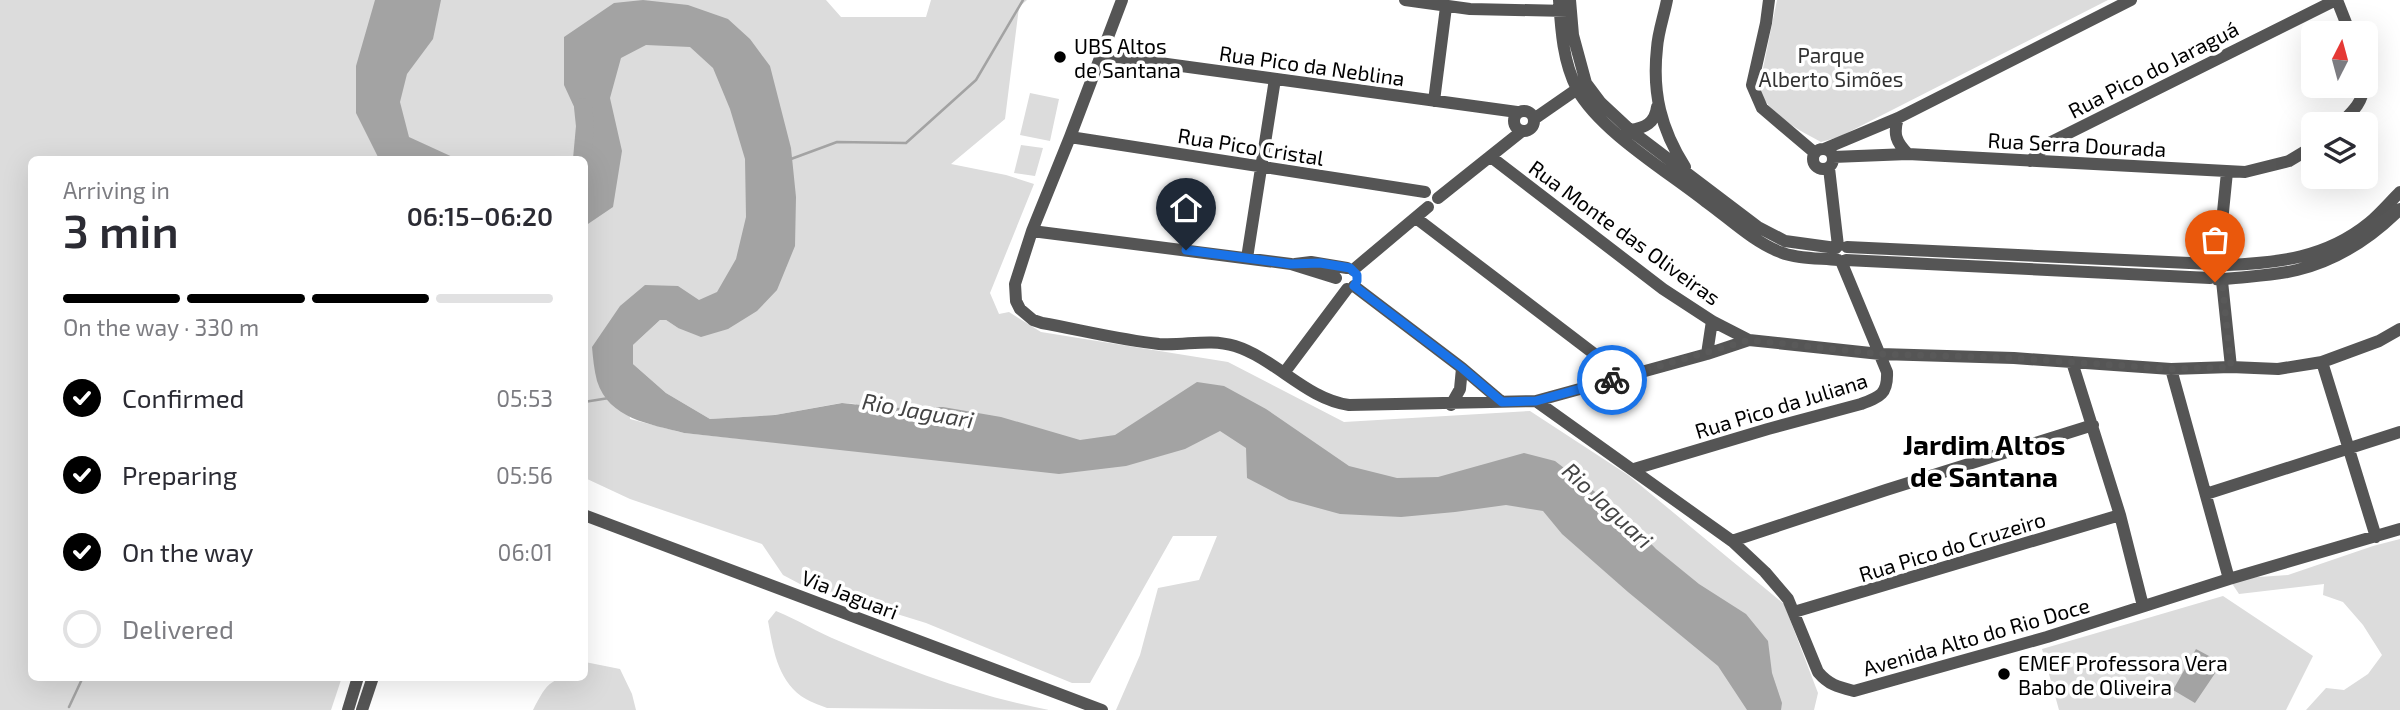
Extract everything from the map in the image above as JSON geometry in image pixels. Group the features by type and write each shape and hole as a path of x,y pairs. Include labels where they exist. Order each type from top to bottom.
{"street":[{"path":"1122,0 1032,231 1015,292 1020,310 1033,320 1160,344 1211,341 1231,345 1244,349 1324,399 1349,405 1451,405 1536,401 1749,340"},
{"path":"1405,0 1446,7 1469,4 1565,5 1564,50 1592,111 1621,137 1752,237 1781,253 2219,271 2295,271 2361,243 2378,231 2400,209"},
{"path":"1630,130 1649,124 1656,117 1657,49 1667,0"},
{"name":"Rua Pico da Juliana","path":"1634,469 1875,399 1888,384 1880,354 1841,254 1825,158 1762,108 1752,85 1769,0"},
{"path":"1825,158 1857,135 1898,118 2131,0"},
{"path":"2337,0 2345,21"},
{"name":"Rua Pico do Jaraguá","path":"2031,161 2049,143 2337,0"},
{"path":"1434,101 1446,7"},
{"name":"Rua Pico da Neblina","path":"1101,55 1526,114"},
{"path":"1247,258 1275,79"},
{"path":"1502,402 1462,368 1350,288 1338,284 1336,278 1339,272 1350,269 1522,131 1516,128 1513,122 1556,102 1582,86"},
{"path":"1582,86 1630,130 1758,227 1785,242 1841,254"},
{"path":"1657,103 1671,144 1689,173"},
{"path":"1898,118 1896,139 1908,154"},
{"name":"Rua Pico Cristal","path":"1070,137 1425,192 1433,191 1433,203"},
{"name":"Rua Serra Dourada","path":"1825,158 1908,154 2245,172 2289,161 2301,154"},
{"name":"Rua Monte das Oliveiras","path":"1491,157 1662,289 1712,321 1749,340 1880,354 2014,358 2171,369 2278,369 2322,362 2379,341 2400,329"},
{"path":"2227,172 2219,271 2231,367"},
{"path":"2219,271 2294,260 2314,254 2368,224 2400,192"},
{"path":"1416,218 1597,356 1630,375"},
{"path":"1032,231 1291,264 1336,278"},
{"path":"1284,373 1357,278 1350,269 1311,262 1291,264"},
{"path":"1707,354 1712,321"},
{"path":"1592,386 1597,356"},
{"path":"2072,362 2120,515 2143,606"},
{"path":"2322,362 2376,537"},
{"path":"1451,405 1460,389 1462,368"},
{"path":"2171,369 2229,579"},
{"name":"Avenida Alto do Rio Doce","path":"1536,401 1732,541 1788,599 1818,672 1826,682 1854,691 2047,637 2400,528"},
{"path":"1732,541 2092,425"},
{"path":"2206,494 2400,432"},
{"name":"Rua Pico do Cruzeiro","path":"1794,612 2120,515"},
{"name":"Via Jaguari","path":"588,517 1102,710"},
{"path":"348,710 357,681"},
{"path":"362,710 372,681"}],"green space":[{"path":"0,0 826,0 841,17 926,17 931,0 1027,0 1019,7 1005,119 951,164 1006,175 1034,184 990,293 999,314 1009,312 1041,332 1228,362 1344,422 1530,411 1628,475 1784,604 1818,693 1814,710 1116,710 1140,655 1158,588 1199,580 1217,536 1173,536 1090,683 1072,683 926,623 800,584 783,575 762,544 630,499 588,479 588,156 28,156 28,681 341,681 331,710 0,710","holes":["620,306 703,316 678,328 666,320 660,320 633,345 633,364 666,393 710,419 775,415 841,403 856,404 839,449 684,433 630,419"]},
{"name":"Parque Alberto Simões","path":"1777,0 2108,0 1839,137 1821,142 1776,114 1763,98 1759,88"},
{"path":"1030,93 1059,99 1050,141 1020,135"},
{"path":"1021,145 1043,148 1035,176 1014,173"},
{"path":"2400,539 2400,710 2306,710 2326,688 2344,690 2368,674 2382,655 2363,625 2343,602 2323,595 2324,584 2239,594 2229,579 2288,575"},
{"path":"2223,596 2313,656 2286,710 2059,710 2042,649"},
{"path":"776,611 916,672 968,690 1049,710 827,708 801,696 781,671 768,621"},
{"path":"588,663 620,669 636,710 533,710 552,683 588,681"}],"water":[{"path":"375,0 441,0 433,39 407,74 400,102 409,137 450,156 378,156 356,113 356,66"},
{"path":"643,0 688,5 728,19 750,39 770,66 791,148 796,197 795,246 777,290 757,311 728,329 701,337 666,320 660,320 633,345 633,364 666,393 710,419 775,415 842,403 889,408 943,407 1001,417 1080,440 1115,435 1197,382 1224,386 1266,409 1349,466 1397,478 1438,477 1524,453 1555,461 1621,512 1656,549 1699,584 1746,614 1768,641 1772,673 1782,703 1781,710 1747,710 1718,666 1562,534 1543,511 1506,505 1401,517 1340,514 1289,500 1247,478 1246,448 1220,431 1185,449 1126,466 1059,474 684,433 645,423 621,412 603,394 597,381 592,347 620,306 645,285 678,286 699,300 717,292 736,259 746,217 745,159 730,109 713,68 690,47 646,45 621,58 610,98 622,151 613,207 588,224 588,137 564,85 564,37 614,3"},
{"path":"2196,649 2222,663 2195,703 2173,690"}],"waterway":[{"path":"791,159 837,142 906,143 976,80 1023,0"},
{"name":"Rio Jaguari","path":"582,156 585,126 583,107"},
{"path":"588,401 609,398"},
{"path":"69,707 81,681"}],"way so far":[{"path":"1612,380 1749,340 1880,354 2014,358 2171,369 2231,367 2222,281 2215,282"}],"place":[{"name":"UBS Altos de Santana","path":"1060,57"},
{"name":"EMEF Professora Vera Babo de Oliveira","path":"2004,674"}],"district":[{"name":"Jardim Altos de Santana","path":"1984,460"}],"route":[{"path":"1186,250 1291,264 1311,262 1350,268 1357,275 1354,286 1502,402 1536,401 1612,380"}]}
